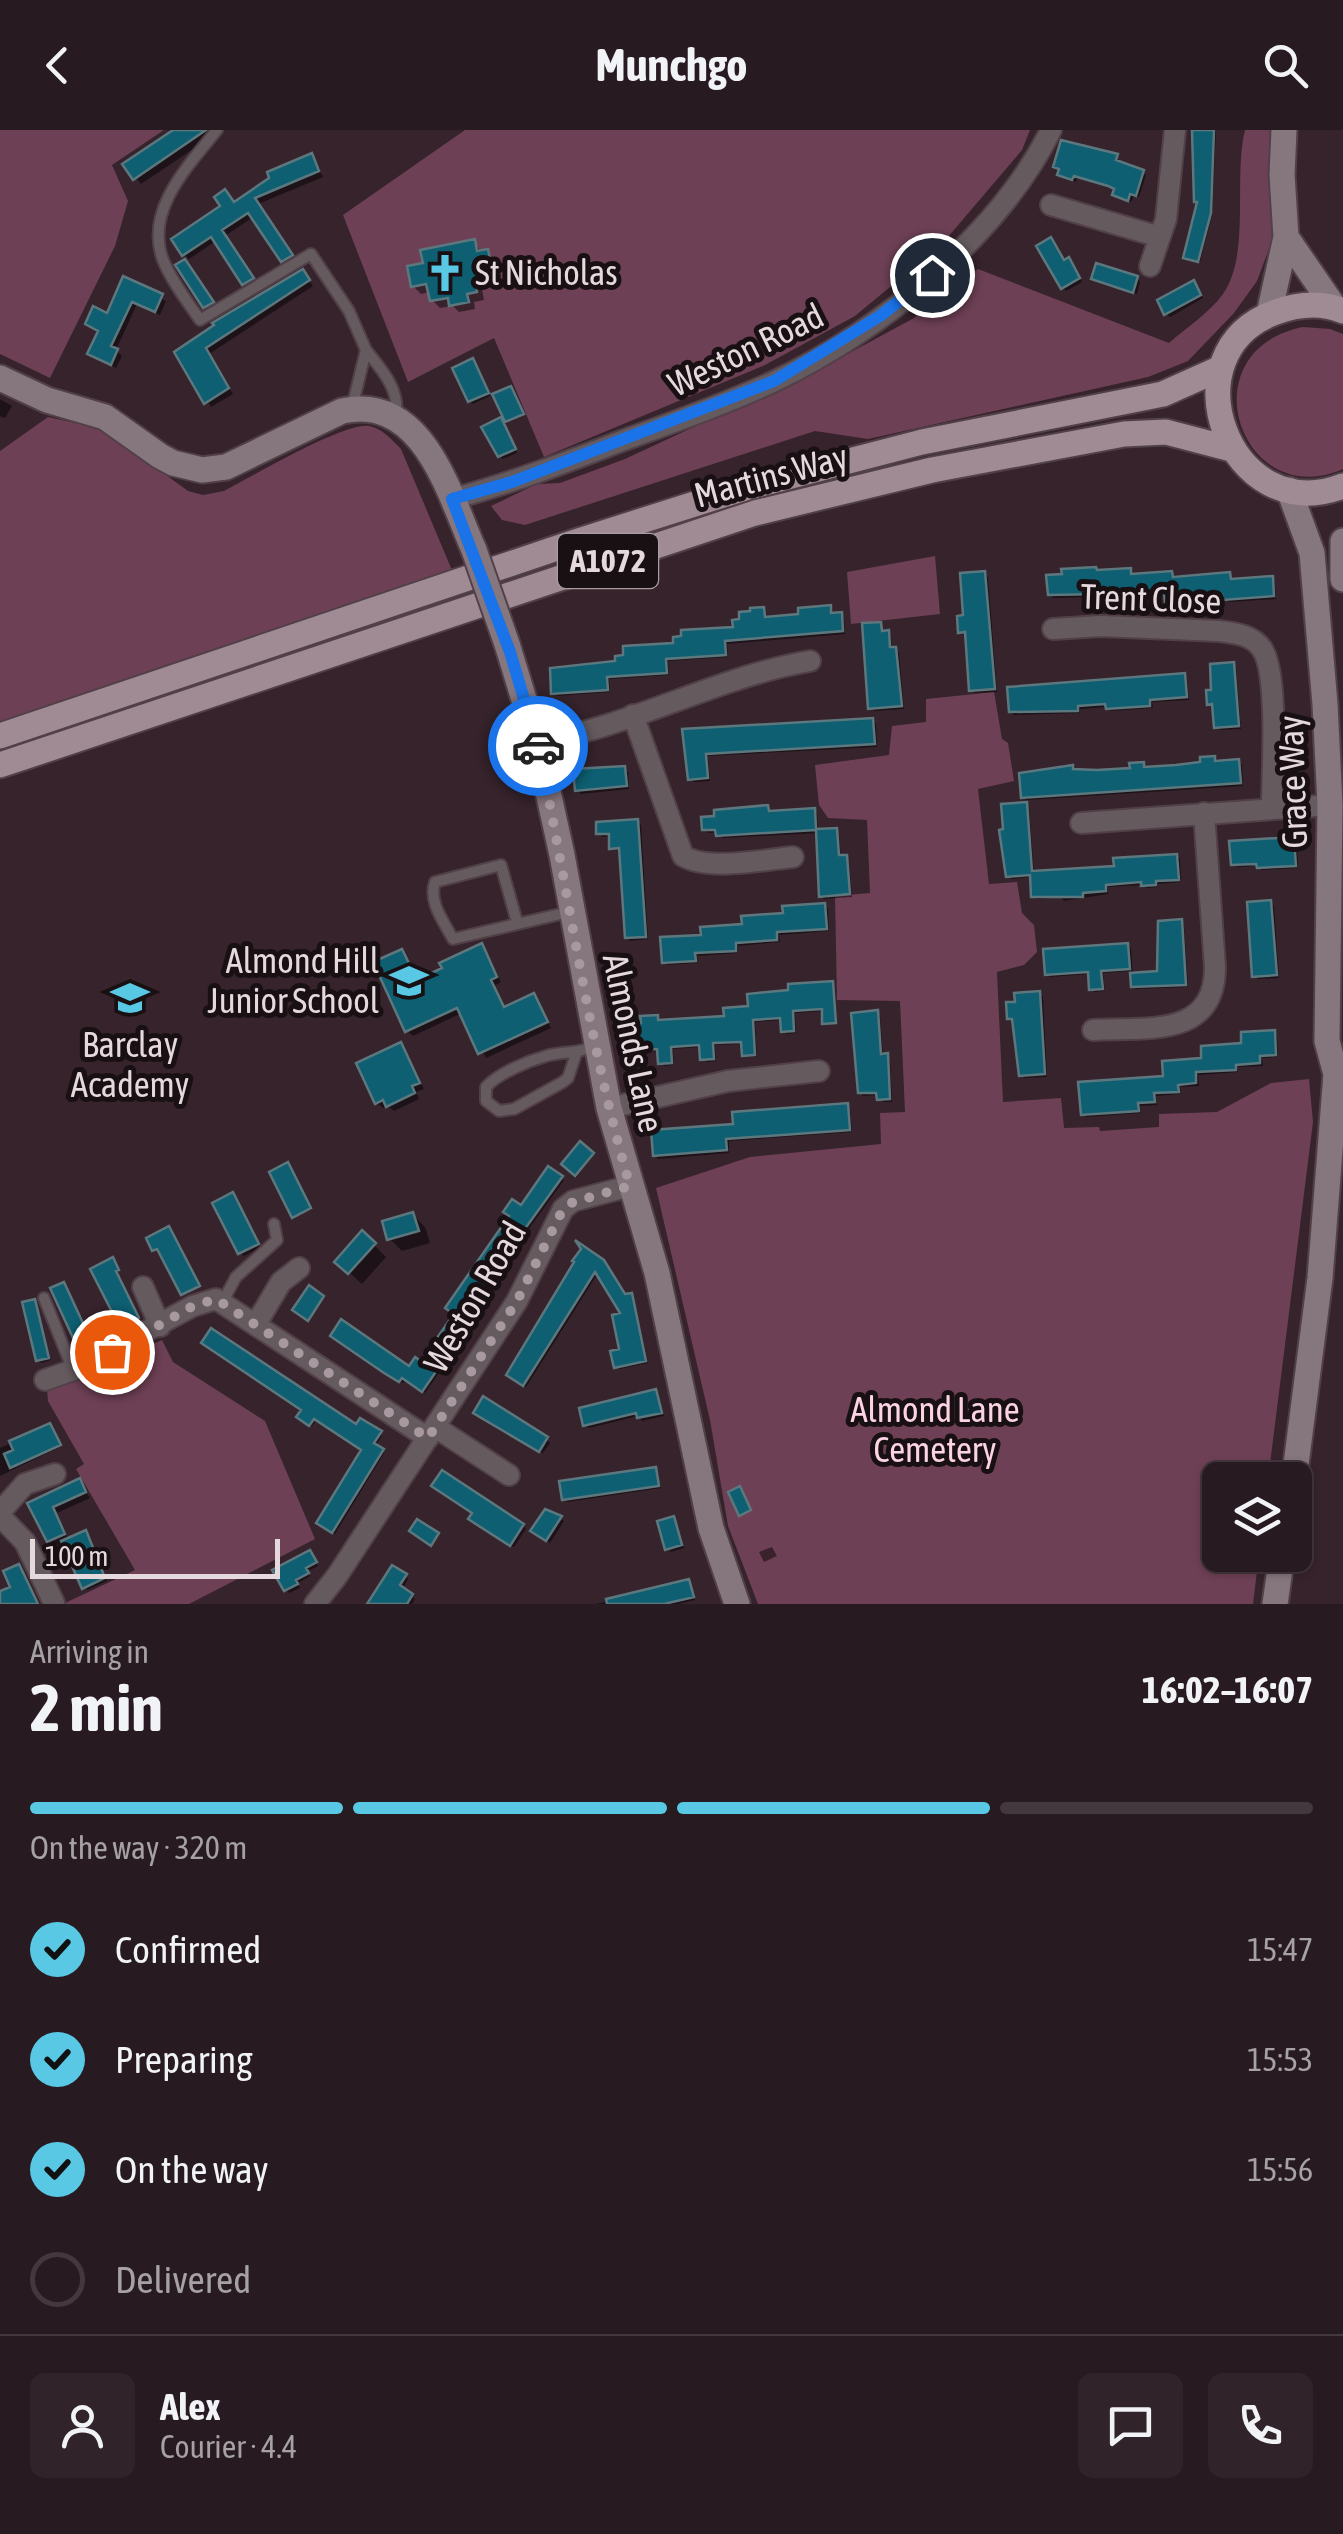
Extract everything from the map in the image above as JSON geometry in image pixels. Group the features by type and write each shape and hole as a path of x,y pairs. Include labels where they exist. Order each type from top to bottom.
{"main road":[{"path":"1231,449 1220,423 1216,396 1232,346 1268,314 1312,304 1338,309"},
{"name":"A1072","path":"0,736 744,488 922,442 1163,394 1222,368"},
{"name":"Martins Way","path":"0,765 755,513 932,470 1124,434 1166,432 1231,449 1246,468 1266,482 1289,490"},
{"path":"1289,490 1312,493 1343,486"}],"street":[{"name":"Weston Road","path":"452,499 512,482 707,408 774,381 840,343 958,254 1021,181 1050,130"},
{"path":"1150,266 1171,183 1175,130"},
{"path":"1268,314 1286,237 1284,130"},
{"path":"1050,205 1160,237"},
{"path":"1286,237 1338,309"},
{"path":"0,378 47,400 105,418 173,463 202,470 226,467 334,414 371,408 396,416"},
{"name":"Almonds Lane","path":"396,416 419,437 452,499 507,644 537,742 572,912 586,1050 609,1108 657,1273 711,1528 737,1604"},
{"name":"Grace Way","path":"1289,490 1306,532 1314,568 1330,804 1326,1042 1339,1066 1320,1278 1296,1462"},
{"path":"1343,541 1343,579"},
{"name":"Trent Close","path":"1053,630 1101,626 1219,631 1256,642 1270,672 1272,808"},
{"path":"537,742 584,733 742,676 810,661"},
{"path":"633,716 682,856 698,863 793,858"},
{"path":"1081,823 1330,804"},
{"path":"1093,1030 1180,1023 1200,1014 1208,1005 1214,992 1215,967 1204,813"},
{"path":"609,1108 728,1081 820,1071"},
{"name":"Weston Road","path":"315,1604 517,1301 563,1209 573,1202 630,1186"},
{"path":"256,1324 281,1282 300,1268"},
{"path":"143,1287 160,1326"},
{"path":"45,1380 104,1359 122,1344 204,1301 223,1301"},
{"name":"Weston Road","path":"223,1301 432,1432 509,1475"},
{"path":"54,1603 25,1542 0,1514 25,1484 55,1474"},
{"path":"1275,1604 1280,1572"}],"lane":[{"path":"217,130 174,183 162,212 162,258 170,274 200,320 311,254 349,311 366,350 384,372 396,396 396,416"},
{"path":"352,409 366,350"},
{"path":"517,922 501,865 435,882 432,888 434,903 453,939 572,912"},
{"path":"586,1050 563,1082 514,1109 498,1111 486,1101 485,1090 494,1080 544,1056 586,1050"},
{"path":"223,1301 232,1282 278,1240 274,1224"},
{"path":"44,1298 74,1371"}],"green space":[{"path":"0,130 164,130 112,165 128,201 115,246 50,378 0,354"},
{"path":"465,130 1030,130 1022,150 942,244 855,316 765,365 544,457 494,338 408,382 343,215"},
{"path":"1245,130 1276,130 1273,238 1257,281 1234,313 1188,361 1148,377 868,439 815,431 525,525 502,520 491,506 537,484 560,483 625,459 831,363 914,318 978,269 1169,343 1211,307 1231,277 1239,237"},
{"path":"1303,327 1343,334 1343,469 1307,477 1277,469 1254,450 1240,424 1237,394 1245,366 1267,342"},
{"path":"48,417 103,429 188,491 203,495 224,491 340,432 374,427 401,449 454,575 0,729 0,451"},
{"path":"935,556 940,614 851,624 847,572"},
{"name":"Almond Lane Cemetery","path":"994,692 1002,739 1008,743 1014,781 978,789 989,884 1017,882 1022,913 1034,925 1037,952 1024,965 997,972 1003,1102 1061,1098 1064,1128 1099,1127 1100,1131 1159,1127 1159,1114 1217,1112 1271,1083 1309,1079 1313,1122 1270,1462 1202,1462 1202,1572 1257,1572 1253,1604 758,1604 728,1526 710,1420 656,1188 750,1157 881,1144 880,1113 905,1112 900,1001 837,1000 835,896 870,893 867,820 828,818 819,805 815,765 889,755 892,726 926,722 926,699"},
{"path":"162,1340 173,1362 265,1421 315,1539 189,1604 63,1604 135,1570 76,1469 84,1464 48,1401 47,1389"}],"building":[{"path":"173,130 206,130 133,180 122,164"},
{"path":"1192,130 1214,130 1211,213 1198,262 1183,258 1197,202"},
{"path":"1061,140 1118,154 1116,160 1144,170 1136,196 1130,194 1128,201 1112,195 1114,189 1108,186 1057,175 1059,169 1053,167"},
{"path":"312,153 319,171 255,198 293,255 281,262 248,213 222,230 254,278 242,285 211,237 182,256 171,239 220,206 214,197 225,189 234,202 269,178 267,172"},
{"path":"1051,237 1064,260 1069,257 1080,278 1061,289 1036,246"},
{"name":"St Nicholas","path":"475,239 477,251 488,249 491,264 481,266 484,280 475,282 477,292 467,294 469,302 449,306 448,298 430,301 426,284 411,287 407,266 423,263 420,250"},
{"path":"185,259 214,302 203,308 175,265"},
{"path":"1096,263 1138,276 1133,293 1091,279"},
{"path":"303,269 310,280 206,348 229,388 204,404 174,352 212,323"},
{"path":"123,276 163,294 155,312 132,302 111,346 118,349 111,365 87,354 98,331 85,324 93,306 107,313"},
{"path":"1194,280 1201,295 1164,315 1157,300"},
{"path":"473,358 489,393 468,402 452,368"},
{"path":"511,386 524,414 505,422 492,394"},
{"path":"501,417 516,449 498,457 481,427"},
{"path":"1131,568 1131,574 1172,571 1173,577 1230,572 1231,579 1273,576 1274,596 1223,600 1222,595 1165,602 1164,593 1107,597 1048,595 1046,575 1062,574 1061,569"},
{"path":"985,571 995,689 969,691 965,632 958,633 957,616 963,615 960,573"},
{"path":"831,605 831,613 842,612 843,631 725,641 726,655 666,659 667,673 607,677 608,690 551,694 550,668 615,661 615,656 623,655 623,646 673,643 673,637 681,636 681,630 733,627 732,620 739,619 739,612 750,608 764,607 765,617"},
{"path":"881,622 882,631 889,630 890,647 896,647 902,706 868,709 862,623"},
{"path":"1234,662 1239,726 1214,728 1206,690 1211,690 1210,664"},
{"path":"1185,673 1187,697 1150,700 1150,706 1106,709 1105,704 1078,706 1078,711 1009,712 1007,687"},
{"path":"873,718 875,744 706,754 708,778 688,780 682,729"},
{"path":"1215,756 1215,761 1239,759 1241,783 1021,798 1019,773 1073,765 1073,769 1097,770 1130,768 1129,763 1144,762 1144,767 1176,765"},
{"path":"625,766 627,786 575,791 573,769"},
{"path":"1027,802 1032,871 1114,866 1113,858 1177,854 1179,880 1156,881 1156,885 1106,885 1106,891 1083,893 1083,897 1031,897 1030,875 1006,877 999,830 1003,829 1001,804"},
{"path":"768,805 769,811 815,808 816,829 837,828 839,855 847,855 850,894 819,897 816,830 716,836 715,830 702,830 701,817 714,816 714,810"},
{"path":"638,819 646,937 625,938 619,848 609,849 609,834 596,834 596,822"},
{"path":"1294,837 1296,866 1231,865 1229,841"},
{"path":"1271,900 1277,975 1252,977 1247,902"},
{"path":"825,903 827,929 777,932 777,940 736,943 736,951 695,953 696,961 662,963 660,937 701,935 700,927 742,924 741,916 783,913 782,906"},
{"path":"1182,919 1186,985 1131,987 1130,973 1157,971 1158,921"},
{"path":"482,943 497,977 491,980 504,1007 534,993 548,1022 478,1054 457,1008 405,1032 373,962 402,949 417,980 442,968 439,963"},
{"path":"1128,943 1130,969 1101,971 1103,989 1089,990 1088,972 1045,975 1043,949"},
{"path":"833,981 836,1023 822,1024 822,1009 793,1011 794,1031 781,1032 780,1018 753,1020 755,1055 742,1056 741,1042 713,1043 714,1059 700,1060 699,1045 671,1047 672,1063 658,1064 657,1049 625,1051 623,1024 641,1023 640,1016 658,1015 658,1020 724,1016 723,1008 748,1006 747,994 788,990 788,984"},
{"path":"1040,991 1045,1074 1019,1076 1006,1002 1015,1002 1014,993"},
{"path":"878,1010 881,1054 888,1053 890,1099 877,1100 876,1093 858,1093 851,1013"},
{"path":"1275,1030 1276,1055 1260,1056 1260,1063 1236,1065 1236,1070 1196,1072 1196,1083 1178,1085 1179,1092 1154,1093 1155,1102 1138,1103 1139,1111 1081,1115 1078,1082 1163,1076 1162,1061 1201,1058 1201,1046 1241,1043 1241,1032"},
{"path":"401,1042 420,1083 412,1086 415,1093 386,1107 383,1100 375,1104 356,1063"},
{"path":"848,1103 850,1130 726,1139 727,1150 653,1156 651,1130 733,1124 732,1112"},
{"path":"580,1141 594,1153 575,1176 561,1164"},
{"path":"288,1162 311,1208 292,1218 269,1172"},
{"path":"548,1166 563,1176 460,1319 445,1308 509,1216 503,1212 512,1199 521,1205"},
{"path":"233,1192 259,1244 238,1254 212,1203"},
{"path":"413,1212 419,1231 387,1240 382,1221"},
{"path":"169,1226 200,1286 181,1295 157,1249 152,1251 146,1238"},
{"path":"362,1230 376,1243 348,1274 334,1262"},
{"path":"575,1240 604,1260 625,1294 632,1293 646,1361 614,1368 610,1351 619,1349 612,1315 620,1313 595,1272 523,1386 506,1375 581,1249"},
{"path":"113,1257 139,1318 116,1330 109,1316 113,1314 90,1269"},
{"path":"64,1282 94,1347 80,1353 50,1288"},
{"path":"309,1285 324,1296 308,1321 292,1310"},
{"path":"35,1299 49,1358 36,1361 22,1302"},
{"path":"451,1318 466,1328 422,1392 402,1378 399,1382 384,1373 330,1336 341,1319 409,1366 415,1357 421,1361"},
{"path":"211,1328 356,1424 360,1418 382,1431 374,1443 384,1449 332,1533 316,1523 361,1450 314,1419 309,1426 296,1417 301,1410 201,1343"},
{"path":"656,1389 662,1413 637,1418 636,1413 583,1426 579,1408"},
{"path":"483,1396 548,1437 539,1452 473,1413"},
{"path":"50,1423 61,1445 10,1468 4,1454 13,1450 9,1441"},
{"path":"656,1467 659,1486 562,1500 559,1481"},
{"path":"442,1470 524,1524 510,1546 468,1519 472,1513 431,1486"},
{"path":"80,1478 86,1492 53,1507 65,1534 47,1542 27,1503"},
{"path":"740,1486 751,1510 739,1516 728,1492"},
{"path":"545,1509 562,1516 546,1541 530,1531"},
{"path":"674,1516 682,1545 665,1550 657,1521"},
{"path":"417,1519 439,1533 431,1546 409,1531"},
{"path":"86,1530 105,1578 82,1589 61,1541"},
{"path":"310,1550 317,1562 306,1568 309,1573 296,1580 298,1584 284,1591 272,1570"},
{"path":"19,1564 38,1604 0,1604 0,1591 10,1587 3,1571"},
{"path":"392,1565 407,1574 400,1585 413,1594 407,1604 367,1604"},
{"path":"689,1579 694,1597 664,1604 607,1604 606,1599"}],"way so far":[{"path":"112,1352 193,1306 216,1299 428,1438 517,1301 566,1205 630,1186 587,1004 562,855 538,746"}],"place":[{"name":"St Nicholas","path":"445,273"},
{"name":"Almond Hill Junior School","path":"409,981"},
{"name":"Barclay Academy","path":"130,998"}],"route":[{"path":"538,746 510,652 452,499 512,482 774,381 840,343 932,275"}]}
